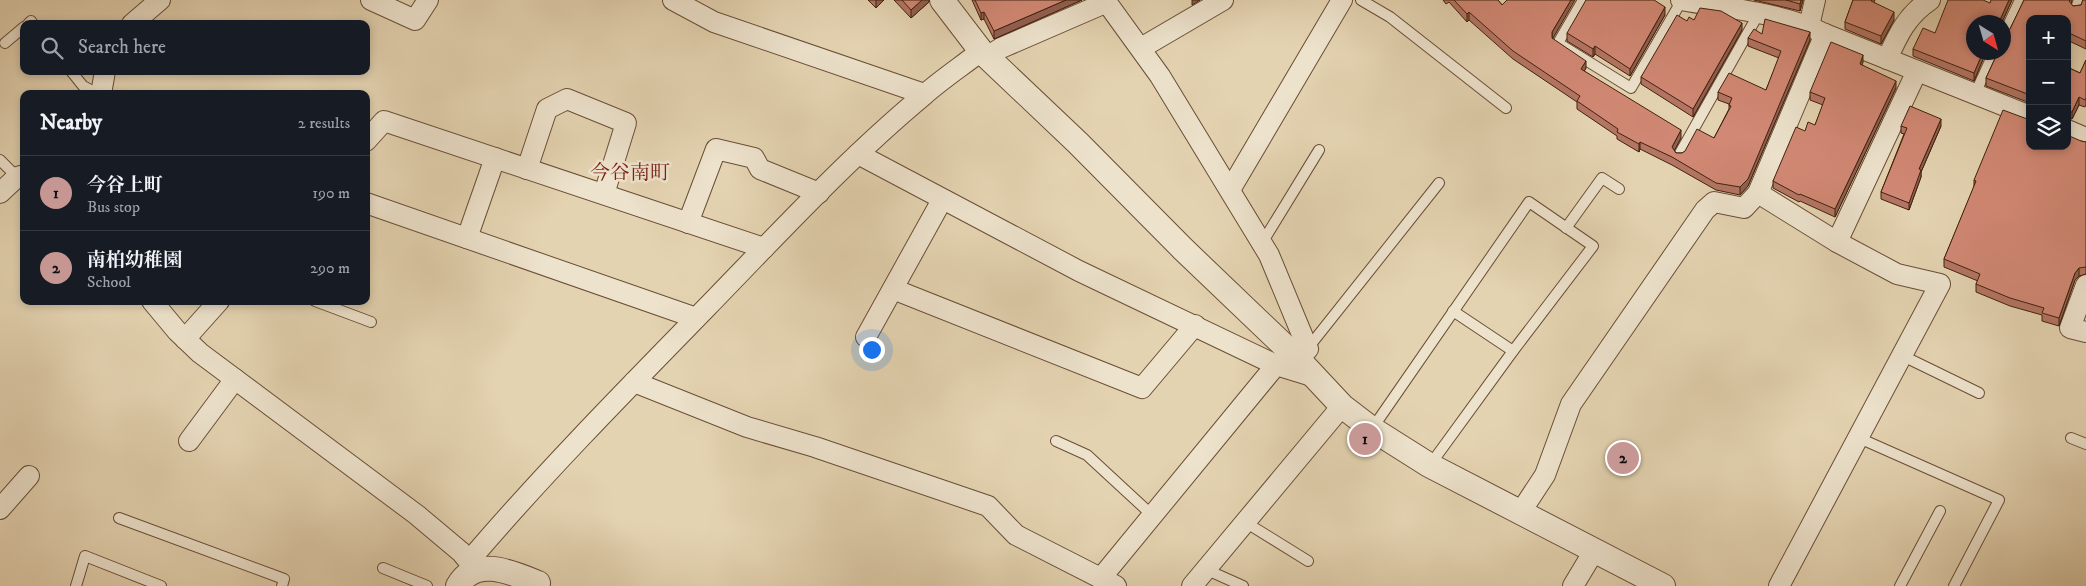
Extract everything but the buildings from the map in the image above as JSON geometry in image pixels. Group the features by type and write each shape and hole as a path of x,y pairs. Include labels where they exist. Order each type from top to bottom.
{"street":[{"path":"137,20 160,0"},
{"path":"370,0 415,20 428,0"},
{"path":"674,0 714,22 924,94"},
{"path":"942,0 984,54 1078,143 1342,406 1372,429 1430,466 1663,586"},
{"path":"1141,48 1223,0"},
{"path":"1230,190 1342,0"},
{"path":"1687,0 1759,13 1817,30 2026,114"},
{"path":"1520,513 1545,475 1571,404 1705,210 1714,202 1744,208 1758,193 1817,30 1815,0"},
{"path":"1887,59 1905,23 1915,11 1930,0"},
{"path":"475,569 475,554 634,382 858,154 924,94 984,54 1105,2 1160,76 1269,255 1294,357"},
{"path":"1837,242 1917,71"},
{"path":"100,90 104,75"},
{"path":"527,169 546,109 567,99 626,123 604,194"},
{"path":"370,137 384,121 764,248"},
{"path":"2071,132 2086,138"},
{"path":"688,224 716,149 754,158 760,169 819,193"},
{"path":"858,154 1079,271 1195,326 1294,357"},
{"path":"467,238 494,158"},
{"path":"0,193 20,176"},
{"path":"1758,193 1837,242 1897,274 1940,284 1779,586"},
{"path":"866,337 942,200"},
{"path":"370,204 696,318"},
{"path":"2086,285 2070,328 2086,332"},
{"path":"894,289 1142,388 1195,326"},
{"path":"155,305 200,353 417,515 461,552 475,569"},
{"path":"185,339 216,305"},
{"path":"634,382 747,427 815,447 988,506 1016,535 1108,582 1153,516 1294,357"},
{"path":"189,441 235,379"},
{"path":"1192,586 1342,406"},
{"path":"0,509 29,476"},
{"path":"1573,586 1594,550"},
{"path":"458,586 461,580 475,569 508,571 542,584"}],"lane":[{"path":"1361,0 1390,17 1506,108"},
{"path":"1583,0 1558,43 1631,88 1687,0"},
{"path":"2011,19 2020,0"},
{"path":"1679,155 1759,13"},
{"path":"4,43 20,30"},
{"path":"1975,94 1990,60"},
{"path":"74,75 83,86 91,90"},
{"path":"1262,243 1319,150"},
{"path":"0,160 20,176"},
{"path":"1566,228 1602,178 1619,189"},
{"path":"1294,357 1439,183"},
{"path":"1372,429 1528,202 1592,246 1513,350 1430,466"},
{"path":"326,305 371,322"},
{"path":"1453,311 1513,350"},
{"path":"1903,356 1979,393"},
{"path":"1859,438 1999,500 1954,586"},
{"path":"2071,438 2086,444"},
{"path":"1056,441 1087,455 1153,516"},
{"path":"1900,586 1940,511"},
{"path":"119,518 284,579 282,586"},
{"path":"1245,522 1308,561"},
{"path":"76,586 85,556 161,586"},
{"path":"383,568 427,586"},
{"path":"1205,569 1243,586"}],"place":[{"name":"今谷上町","path":"1365,439"},
{"name":"南柏幼稚園","path":"1623,458"}],"district":[{"name":"今谷南町","path":"630,172"}]}
